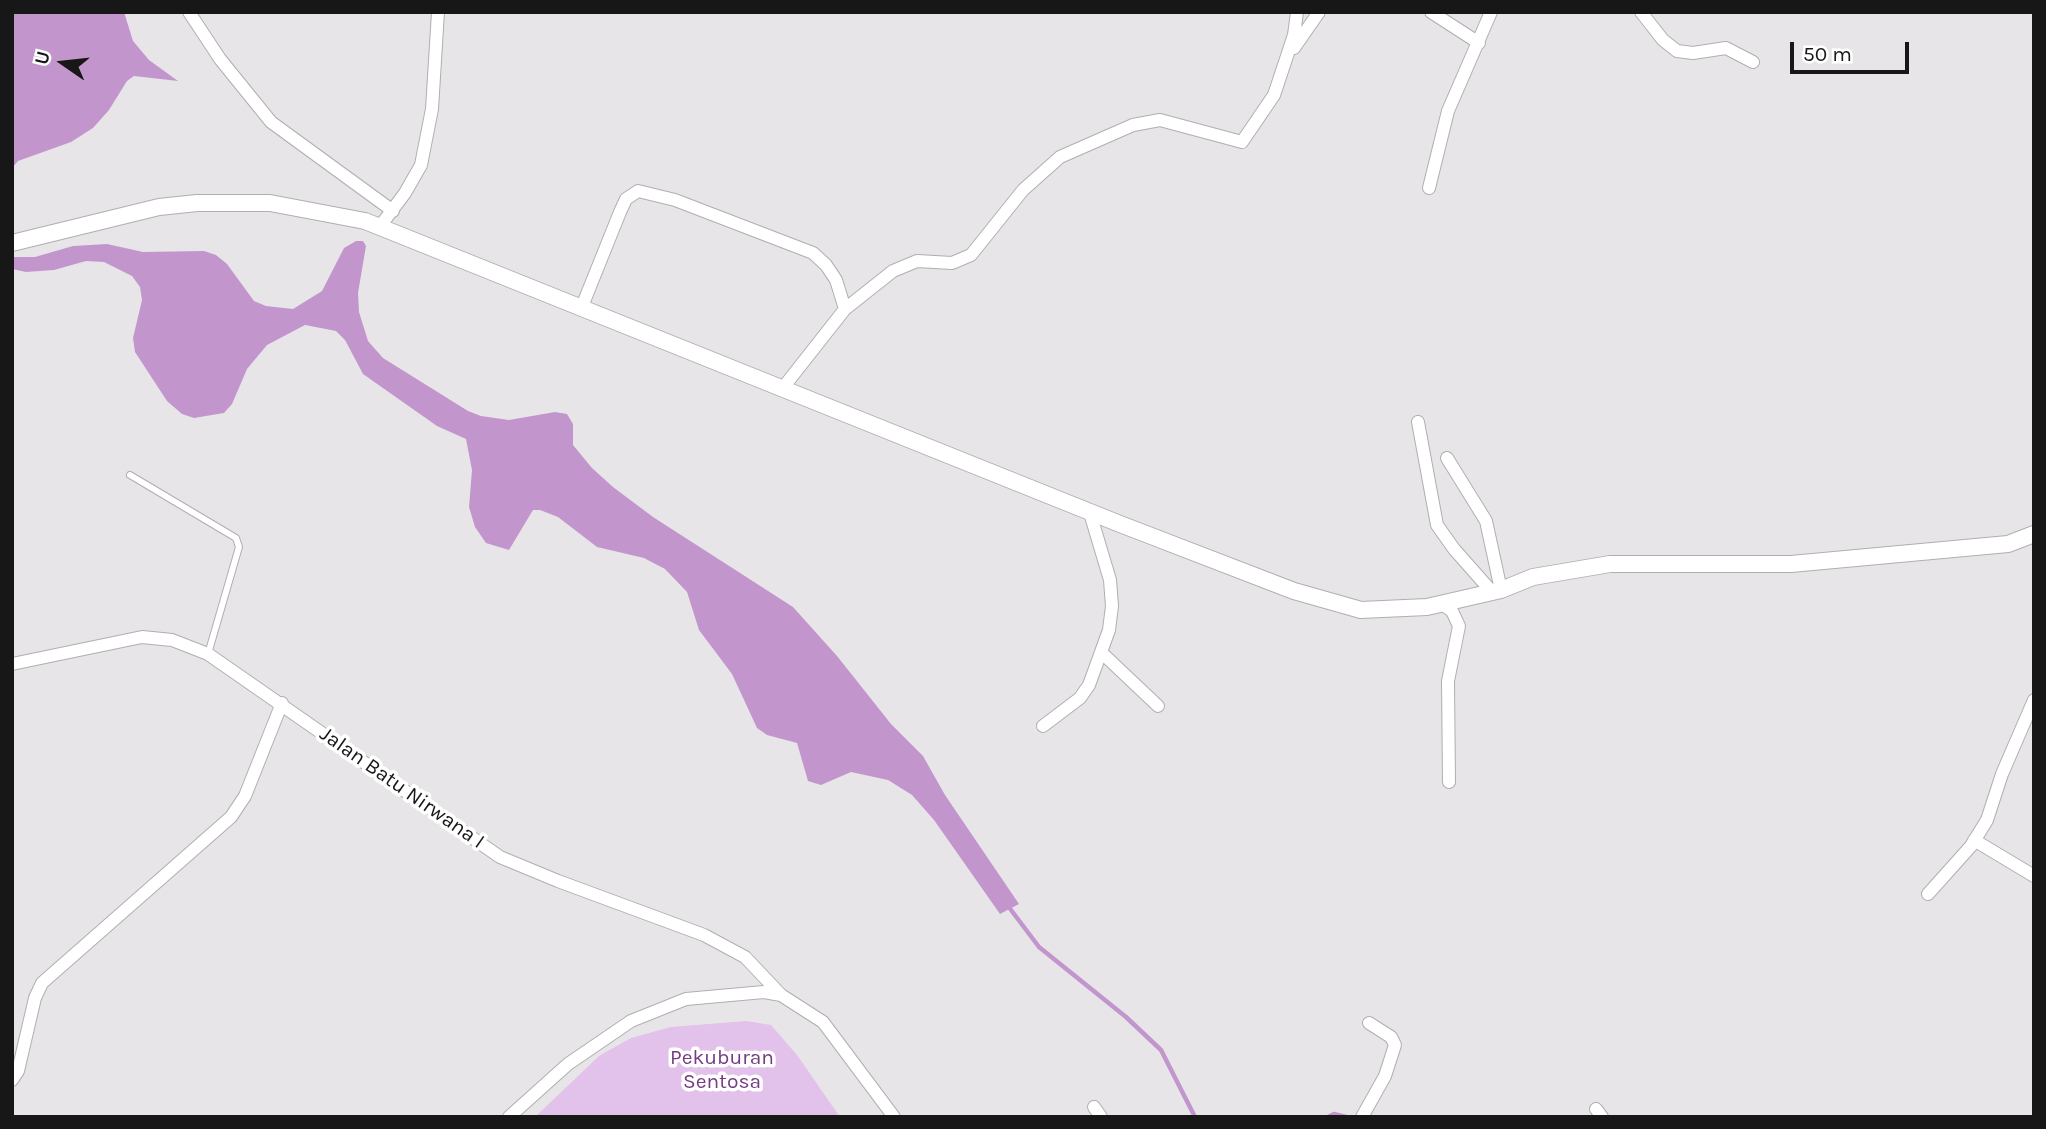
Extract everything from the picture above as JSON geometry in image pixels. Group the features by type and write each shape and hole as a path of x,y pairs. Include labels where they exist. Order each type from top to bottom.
{"street":[{"path":"189,12 220,59 271,122 393,211"},
{"path":"381,225 393,211 421,165 429,132 438,12"},
{"path":"782,389 845,309 893,271 917,261 952,263 971,255 1023,190 1060,157 1133,125 1160,120 1242,142 1274,95 1287,56 1297,12"},
{"path":"1287,56 1319,12"},
{"path":"1431,12 1479,43"},
{"path":"1429,188 1448,111 1491,12"},
{"path":"1641,12 1663,40 1677,51 1693,53 1726,48 1754,62"},
{"path":"581,309 626,199 638,191 675,200 813,253 836,280 845,309"},
{"path":"19,242 159,207 197,203 270,203 381,225 581,309 1090,513 1294,591 1361,610 1442,604 1497,591 1534,577 1610,564 1791,564 2008,544 2034,534"},
{"path":"1418,422 1437,525 1454,549 1497,591"},
{"path":"1447,458 1486,521 1497,591"},
{"path":"1043,726 1080,698 1089,685 1102,653 1112,606 1110,580 1090,513"},
{"path":"1442,604 1452,611 1459,626 1448,681 1449,782"},
{"name":"Jalan Batu Nirwana I","path":"12,664 142,637 173,640 208,654 500,857 704,935 745,957 781,995 823,1022 894,1117"},
{"path":"1102,653 1158,706"},
{"path":"1928,894 1974,840 1987,820 2002,774 2034,700"},
{"path":"12,1080 18,1071 35,998 42,983 231,817 245,796 282,703"},
{"path":"1974,840 2034,876"},
{"path":"509,1117 597,1042 659,1008 686,999 720,995 764,992 781,995"},
{"path":"1363,1115 1395,1049 1391,1037 1369,1023"}],"lane":[{"path":"130,475 236,538 239,547 208,654"}],"green space":[{"name":"Pekuburan Sentosa","path":"746,1021 771,1025 797,1055 840,1117 535,1117 599,1056 631,1038 671,1027"}],"shaded area":[{"path":"12,12 124,12 133,41 149,60 178,81 134,76 127,81 109,110 93,128 71,142 18,161 12,168"},
{"path":"356,241 363,241 366,246 358,293 359,312 368,341 383,358 468,411 481,416 509,420 555,412 567,414 573,424 573,445 592,468 613,487 653,517 793,607 837,656 891,724 923,756 945,795 1019,904 1000,914 934,820 912,795 888,780 851,772 821,785 808,781 797,743 767,735 757,728 732,674 699,630 687,592 665,569 644,558 597,547 558,517 540,510 533,510 509,550 486,543 475,527 469,507 472,470 466,439 437,426 363,374 345,340 336,331 305,325 267,345 247,369 232,404 224,413 194,418 182,414 167,401 135,352 133,338 142,300 140,287 132,276 104,262 86,261 54,270 26,272 12,269 12,257 35,257 73,246 107,244 143,252 204,251 216,255 227,264 254,301 266,306 293,309 322,291 344,248"}],"waterway":[{"path":"1008,906 1039,947 1126,1017 1161,1050 1195,1117"},
{"path":"1328,1117 1334,1114 1346,1117"}]}
